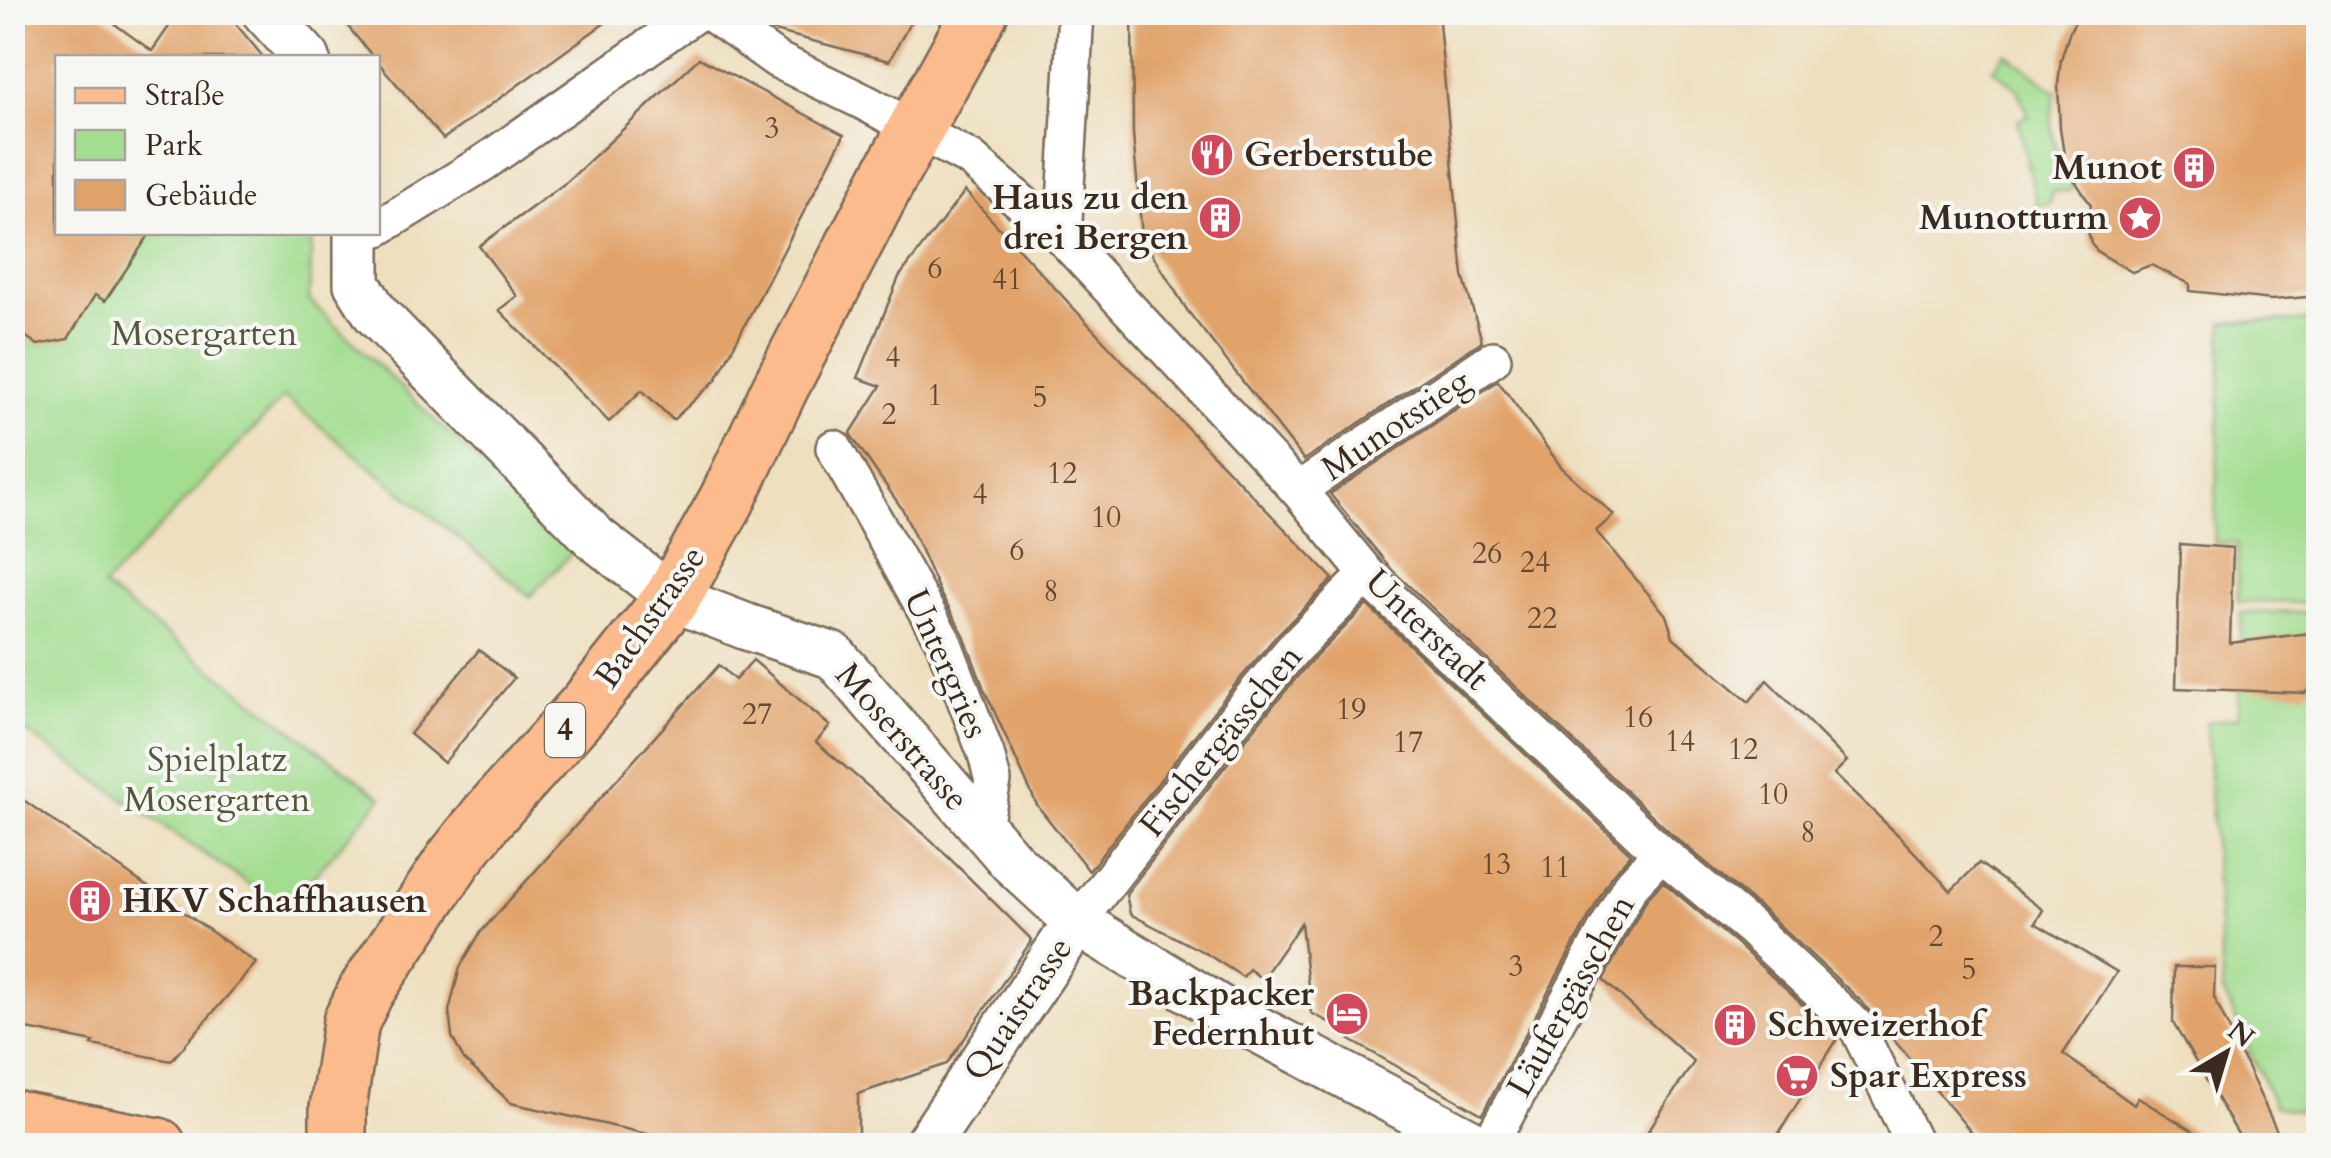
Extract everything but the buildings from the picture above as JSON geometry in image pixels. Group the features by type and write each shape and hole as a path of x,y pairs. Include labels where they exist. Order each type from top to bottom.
{"main road":[{"name":"Bachstrasse","path":"338,1146 338,1108 350,1022 366,991 465,845 587,705 672,598 727,500 888,180 980,12"},
{"path":"12,1118 158,1146"}],"street":[{"path":"265,12 305,55"},
{"path":"380,223 485,162 698,12"},
{"name":"Unterstadt","path":"709,12 776,60 971,159 1063,238 1298,490 1377,586 1661,853 1750,926 1857,1027 1915,1146"},
{"path":"1063,238 1076,12"},
{"name":"Moserstrasse","path":"364,235 357,284 376,314 595,538 672,598 834,656 982,830 1077,922 1218,1007 1478,1146"},
{"name":"Munotstieg","path":"1298,490 1492,359"},
{"name":"Untergries","path":"834,448 944,641 993,781 982,830"},
{"name":"Fischergässchen","path":"1077,922 1292,649 1363,579 1377,586"},
{"name":"Läufergässchen","path":"1490,1146 1630,886 1661,853"},
{"name":"Quaistrasse","path":"926,1146 1077,922"}],"green space":[{"path":"2006,53 2056,92 2054,141 2073,187 2071,191 2051,192 2051,203 2037,206 2018,120 2028,116 2017,89 1993,69"},
{"name":"Mosergarten","path":"148,235 312,235 309,300 573,552 530,596 284,397 103,587 382,798 285,909 13,723 12,327"},
{"path":"2318,321 2318,603 2238,602 2237,544 2214,542 2223,322"},
{"path":"2318,612 2318,1117 2274,1106 2223,991 2206,722 2239,717 2241,613"}],"place":[{"name":"Gerberstube","path":"1212,155"},
{"name":"Munot","path":"2194,168"},
{"name":"Haus zu den drei Bergen","path":"1220,218"},
{"name":"Munotturm","path":"2140,218"},
{"name":"HKV Schaffhausen","path":"90,901"},
{"name":"Backpacker Federnhut","path":"1347,1014"},
{"name":"Schweizerhof","path":"1735,1025"},
{"name":"Spar Express","path":"1797,1076"}],"park label":[{"name":"Spielplatz Mosergarten","path":"217,780"}]}
